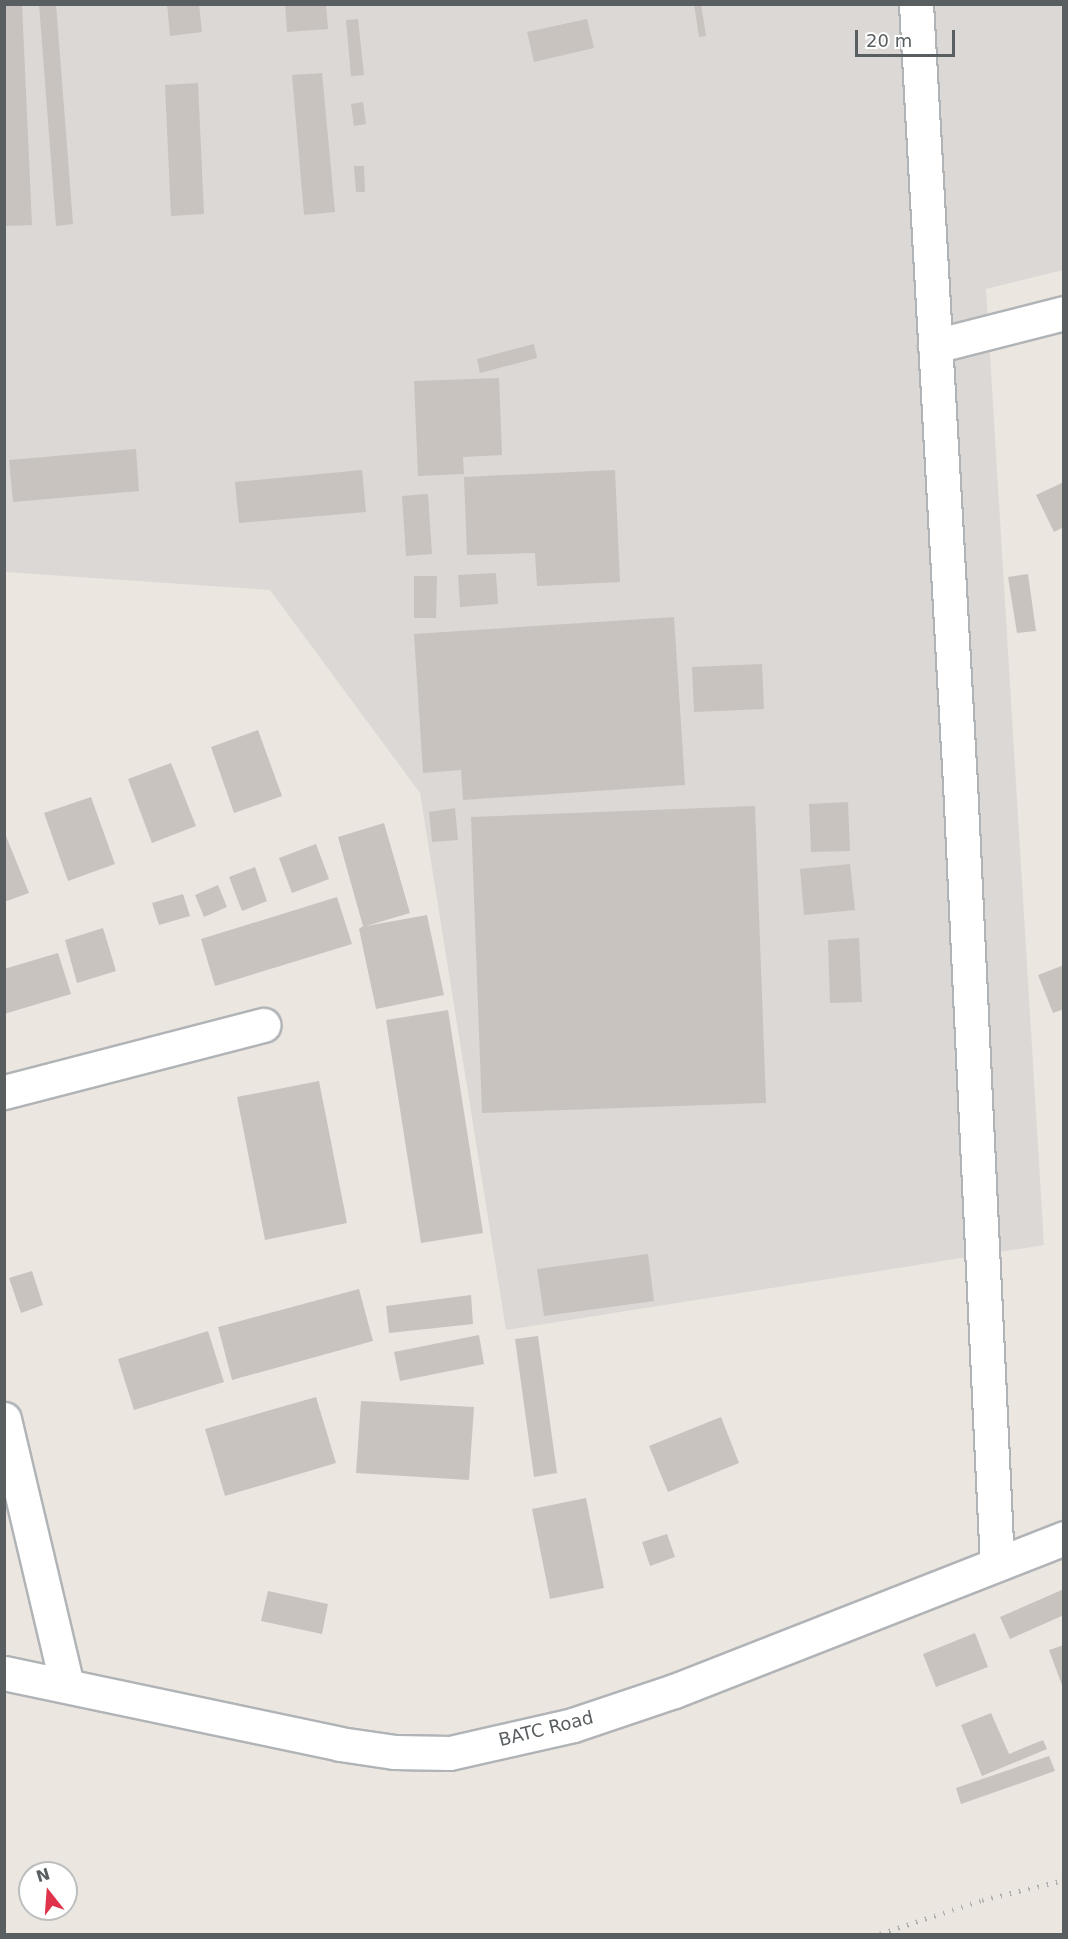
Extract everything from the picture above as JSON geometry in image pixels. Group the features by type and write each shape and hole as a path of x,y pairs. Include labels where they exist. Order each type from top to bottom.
{"street":[{"path":"916,4 960,783 997,1564"},
{"path":"935,346 1064,313"},
{"path":"4,1092 263,1025"},
{"path":"4,1419 67,1686"},
{"name":"BATC Road","path":"4,1673 340,1744 395,1752 450,1753 573,1725 674,1691 1064,1538"}],"shaded area":[{"path":"4,5 1063,5 1063,270 986,289 1044,1245 506,1330 420,793 270,590 5,572"}],"building":[{"path":"4,4 22,4 32,225 4,226"},
{"path":"39,4 56,4 73,224 56,226"},
{"path":"167,4 199,4 202,32 170,36"},
{"path":"285,4 326,4 328,29 287,32"},
{"path":"694,4 701,4 706,36 699,37"},
{"path":"358,19 364,75 351,76 346,20"},
{"path":"587,19 594,48 534,62 527,32"},
{"path":"322,73 335,212 304,215 292,75"},
{"path":"198,83 204,214 171,216 165,85"},
{"path":"363,102 366,124 354,126 351,104"},
{"path":"354,166 364,166 365,192 356,192"},
{"path":"534,344 537,358 480,373 477,359"},
{"path":"499,378 502,455 463,457 464,474 418,476 414,381"},
{"path":"136,449 139,491 13,502 9,460"},
{"path":"362,470 366,512 239,523 235,482"},
{"path":"615,470 620,582 537,586 535,553 467,555 464,477"},
{"path":"1064,482 1064,527 1054,532 1036,495"},
{"path":"428,494 432,554 406,556 402,496"},
{"path":"496,573 498,604 460,607 458,575"},
{"path":"1028,574 1036,631 1017,633 1008,577"},
{"path":"414,576 437,576 436,618 414,618"},
{"path":"674,617 685,785 463,800 461,770 423,773 414,634"},
{"path":"762,664 764,709 694,712 692,667"},
{"path":"258,730 282,796 234,813 211,747"},
{"path":"171,763 196,826 152,843 128,779"},
{"path":"91,797 115,864 68,881 44,813"},
{"path":"848,802 850,851 811,852 809,804"},
{"path":"755,806 766,1103 482,1113 471,817"},
{"path":"455,808 458,840 432,842 429,812"},
{"path":"384,823 410,913 366,926 427,915 444,995 376,1009 359,929 363,926 338,837"},
{"path":"4,831 29,893 4,902"},
{"path":"316,844 329,879 292,893 279,858"},
{"path":"850,864 855,910 804,915 800,869"},
{"path":"255,867 267,901 242,911 229,877"},
{"path":"218,885 227,907 204,917 195,895"},
{"path":"183,894 190,916 159,925 152,903"},
{"path":"337,897 352,944 215,986 201,939"},
{"path":"103,928 116,971 77,983 65,940"},
{"path":"859,938 862,1002 830,1003 828,940"},
{"path":"58,953 71,994 4,1014 4,969"},
{"path":"1064,965 1064,1009 1053,1013 1038,975"},
{"path":"448,1010 483,1233 421,1243 386,1020"},
{"path":"319,1081 347,1223 265,1240 237,1097"},
{"path":"648,1254 654,1301 544,1316 537,1269"},
{"path":"32,1271 43,1305 21,1313 9,1278"},
{"path":"359,1289 373,1341 232,1380 218,1327"},
{"path":"471,1295 473,1324 389,1333 386,1306"},
{"path":"208,1331 224,1382 134,1410 118,1359"},
{"path":"479,1335 484,1364 400,1381 394,1352"},
{"path":"538,1336 557,1473 534,1477 515,1339"},
{"path":"316,1397 336,1463 225,1496 205,1429"},
{"path":"361,1401 474,1407 469,1480 356,1473"},
{"path":"721,1417 739,1463 668,1492 649,1446"},
{"path":"586,1498 604,1588 550,1599 532,1509"},
{"path":"667,1534 675,1557 650,1566 642,1542"},
{"path":"1064,1589 1064,1615 1010,1639 1000,1617"},
{"path":"268,1591 328,1604 322,1634 261,1621"},
{"path":"975,1633 988,1667 936,1687 923,1654"},
{"path":"1064,1645 1064,1688 1063,1688 1049,1650"},
{"path":"991,1713 1009,1754 1043,1740 1047,1749 982,1776 961,1725"},
{"path":"1049,1756 1055,1771 961,1804 956,1788"}],"railway":[{"path":"880,1934 982,1900 1064,1880"}]}
